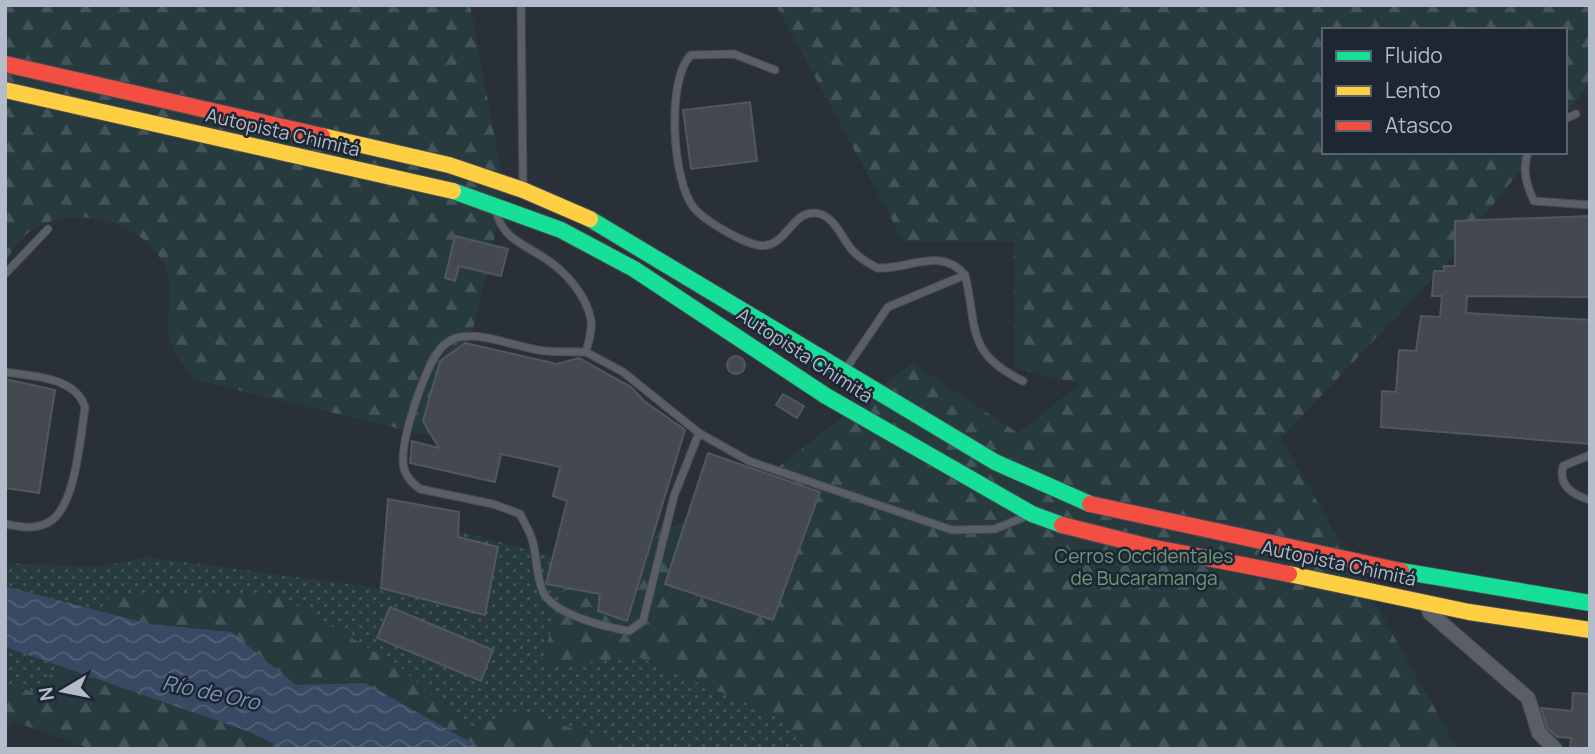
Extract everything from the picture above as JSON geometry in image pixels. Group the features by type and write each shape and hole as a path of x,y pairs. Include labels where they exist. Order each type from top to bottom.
{"highway":[{"name":"Autopista Chimitá","path":"5,64 449,165 523,190 603,225 995,462 1072,498 1105,509 1212,528 1432,578 1590,603"},
{"name":"Autopista Chimitá","path":"5,90 453,191 561,230 614,257 826,396 1032,514 1115,539 1427,603 1544,625 1590,630"}],"street":[{"path":"1427,603 1430,613 1528,698 1539,733 1555,749"}],"lane":[{"path":"521,5 523,190"},
{"path":"775,70 734,54 691,55 685,61 680,70 675,121 679,178 694,208 733,236 760,246 779,242 803,215 816,213 826,217 854,253 877,268 934,259 950,262 965,275 973,332 983,352 1002,371 1023,381"},
{"path":"1567,118 1576,114"},
{"path":"1527,154 1524,165 1527,185 1534,201 1590,205"},
{"path":"495,204 500,224 513,239 546,258 579,291 592,322 586,352"},
{"path":"5,274 48,229"},
{"path":"844,371 888,307 965,275"},
{"path":"699,433 674,496 643,621 629,631 603,627 550,601 543,592 531,537 520,514 493,504 420,489 411,482 404,469 403,452 431,363 438,351 457,337 478,337 539,350 586,352 623,372 699,433 749,461 952,530 995,529 1032,514"},
{"path":"5,372 66,385 82,398 85,408 74,478 60,514 47,524 27,528 5,524"},
{"path":"1590,455 1572,460 1563,466 1561,474 1561,480 1573,495 1590,500"}],"green space":[{"path":"5,5 470,5 505,192 447,440 191,379 170,341 170,286 167,271 157,254 143,239 107,221 67,218 47,223 29,232 5,260"},
{"name":"Cerros Occidentales de Bucaramanga","path":"776,5 1590,5 1590,84 1567,112 1567,28 1322,28 1322,154 1533,154 1444,266 1281,438 1458,749 816,749 776,716 638,657 540,666 573,561 727,507 912,363 1018,433 1080,384 1015,368 1014,242 904,242"},
{"path":"410,518 573,561 541,666 638,657 776,716 816,749 630,749 520,710 467,729 400,667 112,594 99,611 5,586 5,563 98,567 148,557 392,590"},
{"path":"112,594 278,594 400,667 467,729 520,710 630,749 92,749 15,722 5,727 5,684 37,693"},
{"path":"5,647 58,665 36,693 5,684"}],"water":[{"name":"Río de Oro","path":"5,586 149,624 231,632 296,685 365,683 483,749 285,749 247,731 5,647"}],"building":[{"path":"750,102 757,161 691,169 683,110"},
{"path":"1590,216 1590,297 1467,296 1466,313 1590,320 1590,444 1381,427 1382,391 1396,392 1399,350 1416,351 1421,316 1440,317 1442,296 1432,296 1434,271 1444,271 1444,266 1455,266 1455,221"},
{"path":"455,236 508,249 501,276 459,266 455,281 445,278"},
{"path":"465,343 557,364 579,358 631,387 644,401 685,430 627,621 598,611 600,594 546,584 567,501 553,496 560,467 501,454 495,482 410,463 412,441 439,448 423,421 440,361"},
{"path":"732,356 740,356 745,365 743,372 732,374 727,369 727,361"},
{"path":"5,379 55,390 39,493 5,488"},
{"path":"783,394 804,406 797,418 776,405"},
{"path":"708,453 820,492 773,620 665,584"},
{"path":"388,499 459,512 458,537 498,547 485,615 381,588"},
{"path":"390,607 493,650 481,681 377,638"},
{"path":"1573,693 1590,694 1590,749 1570,749 1571,738 1557,737 1547,728 1541,708 1572,711"}],"traffic: fast":[{"path":"453,191 561,230 634,269 826,396 1032,514 1062,525"},
{"path":"590,219 995,462 1090,504"},
{"path":"1401,571 1590,603"}],"traffic: slow":[{"path":"5,90 453,191"},
{"path":"322,136 449,165 523,190 590,219"},
{"path":"1289,574 1469,612 1590,630"}],"traffic: jam":[{"path":"5,64 322,136"},
{"path":"1090,504 1401,571"},
{"path":"1062,525 1150,547 1289,574"}]}
